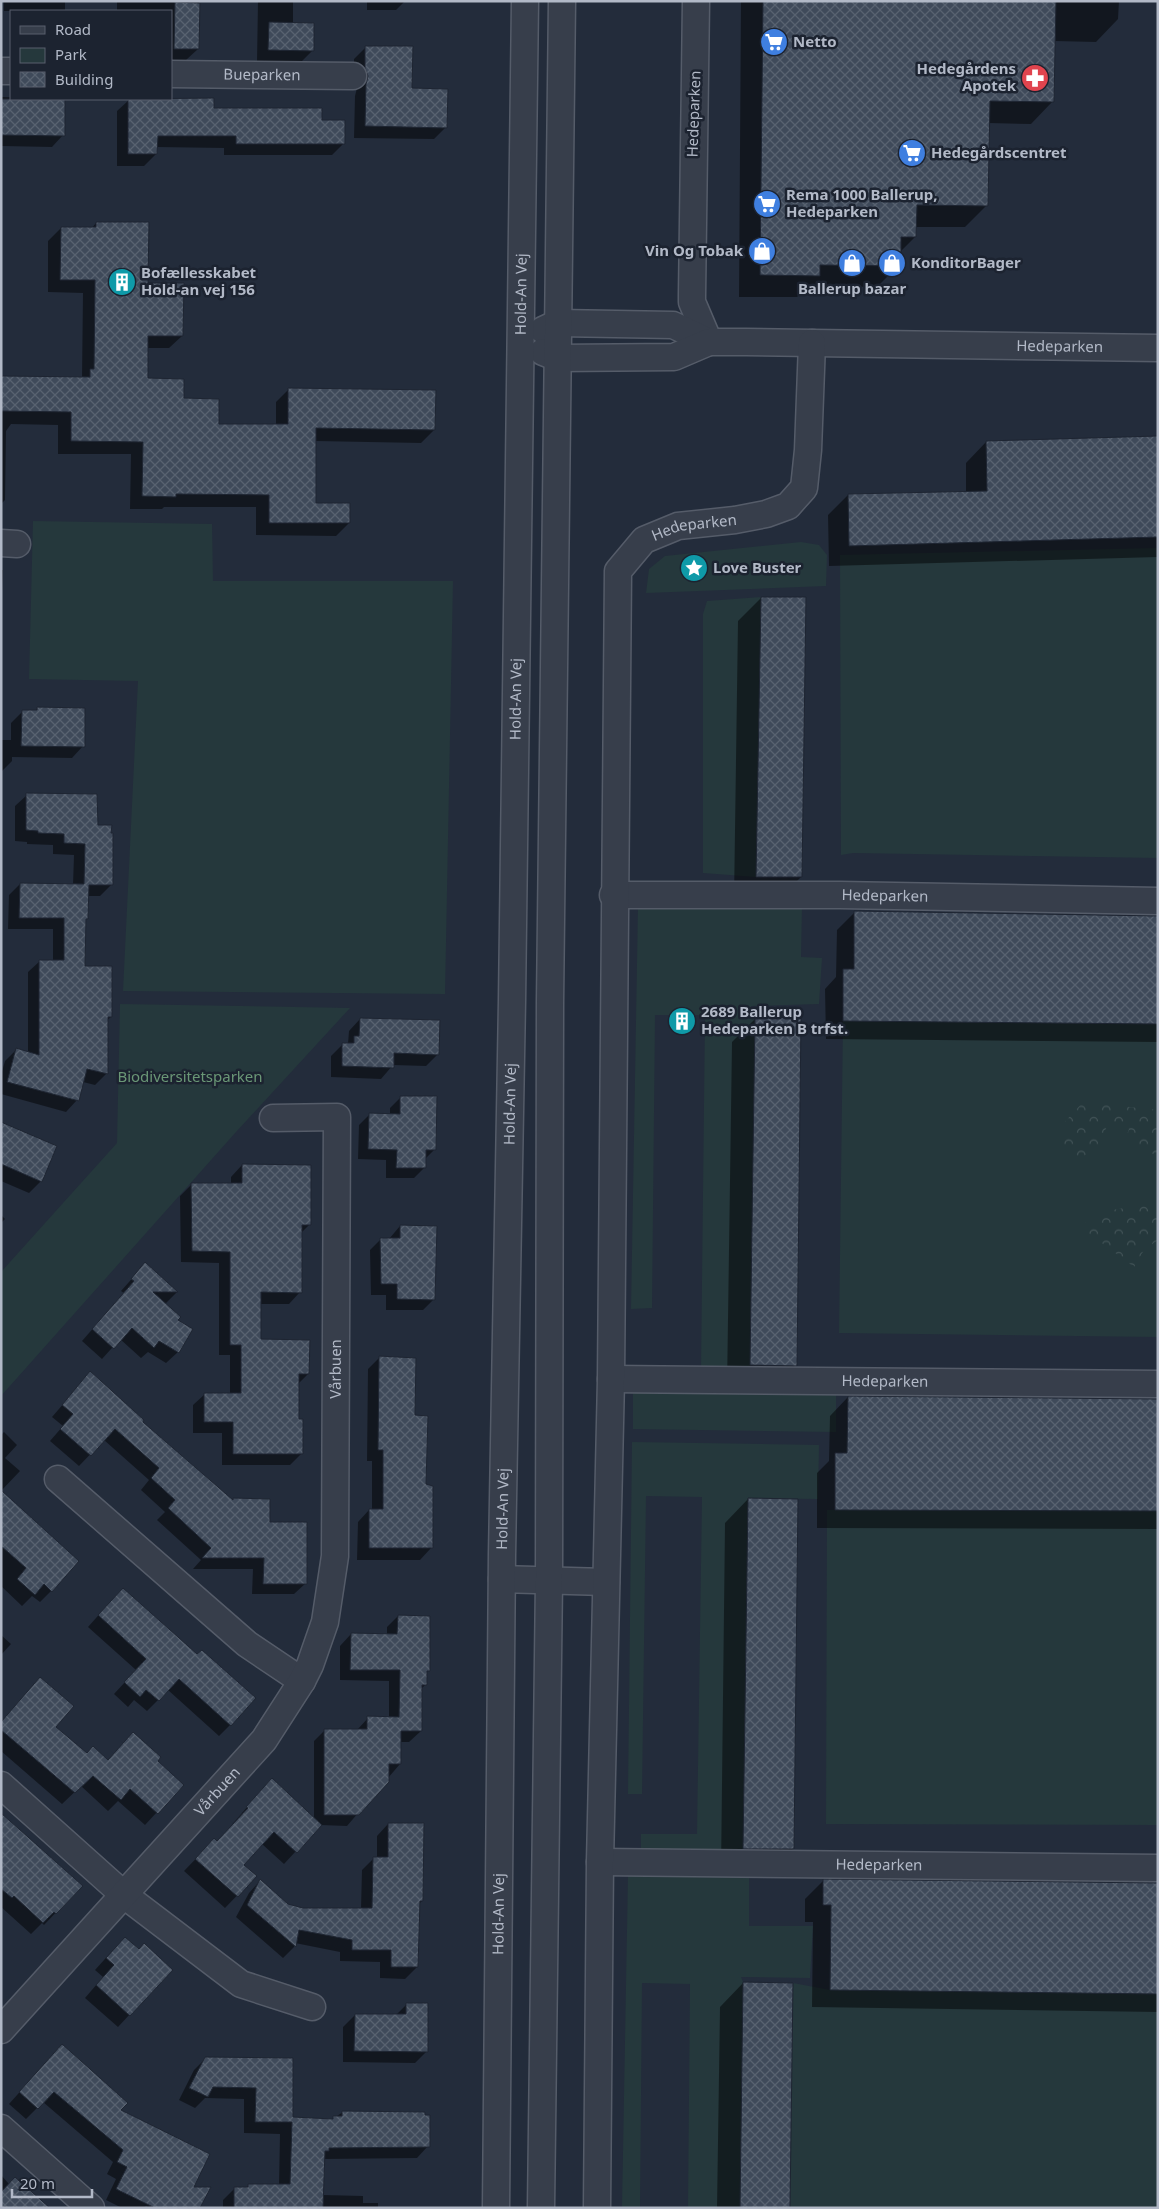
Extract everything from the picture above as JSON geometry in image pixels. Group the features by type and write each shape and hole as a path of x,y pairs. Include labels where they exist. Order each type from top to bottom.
{"street":[{"name":"Hold-An Vej","path":"496,2208 502,1579 512,1011 525,1"},
{"path":"542,2208 549,1580 550,1002 562,1"},
{"name":"Hedeparken","path":"696,1 692,302 709,342"},
{"name":"Bueparken","path":"172,74 353,76"},
{"name":"Hedeparken","path":"520,341 558,323 672,325 709,342"},
{"name":"Hedeparken","path":"520,341 558,358 674,357 709,342 1158,348"},
{"name":"Hedeparken","path":"598,2208 600,1862 611,1379 613,895 618,571 644,540 678,526 735,520 766,514 788,506 804,488 808,450 812,343"},
{"name":"Hedeparken","path":"613,895 840,895 1158,901"},
{"name":"Vårbuen","path":"1,2030 264,1740 302,1681 325,1622 335,1556 337,1118 273,1118"},
{"name":"Hedeparken","path":"611,1379 1158,1384"},
{"path":"58,1478 248,1644 302,1681"},
{"path":"502,1579 606,1582"},
{"path":"1,1785 124,1895 241,1984 312,2008"},
{"name":"Hedeparken","path":"600,1862 1158,1868"},
{"path":"1,2128 91,2208"}],"green space":[{"path":"33,521 212,524 213,581 453,581 445,994 123,991 138,681 29,679"},
{"path":"801,542 819,545 827,555 826,586 646,593 649,569 665,556"},
{"path":"1158,548 1158,858 853,853 841,855 840,555"},
{"path":"761,597 756,877 703,873 703,614 707,601"},
{"path":"638,906 802,906 801,957 822,958 819,1004 751,1006 755,1017 750,1366 701,1369 705,1015 655,1015 652,1308 631,1309"},
{"name":"Biodiversitetsparken","path":"120,1004 350,1008 236,1132 1,1396 1,1272 117,1143"},
{"path":"843,1021 1158,1024 1158,1337 839,1333"},
{"path":"1083,1102 1158,1110 1158,1155 1123,1146 1129,1129 1107,1126 1099,1145 1076,1162 1061,1153 1059,1143 1067,1136 1063,1124"},
{"path":"1158,1198 1158,1240 1144,1250 1134,1267 1079,1226 1112,1210 1149,1204"},
{"path":"633,1388 836,1391 836,1432 633,1429"},
{"path":"632,1442 819,1445 818,1499 748,1498 743,1852 641,1851 641,1834 697,1834 702,1497 646,1496 642,1794 628,1794"},
{"path":"827,1510 1158,1511 1158,1825 826,1824"},
{"path":"628,1874 749,1874 749,1926 813,1926 810,1978 741,1977 743,1982 740,2208 688,2208 690,1984 642,1983 640,2208 622,2208"},
{"path":"793,1983 830,1990 1158,1994 1158,2208 790,2208"}],"building":[{"name":"Hedegårdscentret","path":"763,1 1056,1 1054,102 990,101 988,206 917,205 916,237 901,237 901,266 820,265 820,276 760,275"},
{"path":"175,2 200,3 199,49 174,49"},
{"path":"269,22 314,23 314,51 268,50"},
{"path":"365,46 413,46 412,88 448,89 447,128 365,126 366,84 368,76 365,68"},
{"path":"172,98 214,98 214,108 322,108 322,120 345,120 345,144 236,144 236,136 158,136 157,154 128,154 128,100 172,100"},
{"path":"1,99 65,100 65,136 1,135"},
{"path":"96,222 149,222 148,283 184,283 183,336 148,336 148,378 184,379 184,398 219,399 219,424 288,424 288,388 436,390 435,430 316,428 316,503 350,503 350,523 269,523 269,495 176,494 176,497 142,496 143,442 71,441 71,412 1,411 1,376 90,377 90,369 94,369 95,280 60,280 61,227 96,227"},
{"path":"1158,436 1158,537 849,546 848,494 987,491 986,441"},
{"path":"761,597 806,597 802,877 756,877"},
{"path":"37,707 85,708 85,747 21,746 22,710 37,710"},
{"path":"26,793 97,794 98,825 112,825 113,885 89,885 85,966 112,966 112,1017 108,1017 108,1074 87,1069 79,1101 7,1082 16,1048 39,1055 39,960 64,960 64,918 19,918 20,883 84,884 85,844 64,843 64,834 38,833 38,831 26,830"},
{"path":"854,911 1158,916 1158,1024 843,1021 843,969 854,969"},
{"path":"755,1017 801,1018 797,1366 750,1365"},
{"path":"360,1018 440,1020 439,1055 394,1053 394,1068 342,1066 342,1043 354,1043 354,1036 359,1036"},
{"path":"400,1096 437,1096 436,1150 426,1150 426,1168 396,1168 397,1150 368,1149 369,1113 400,1114"},
{"path":"1,1122 57,1146 42,1182 1,1164"},
{"path":"242,1164 311,1165 311,1225 302,1225 302,1293 261,1292 261,1339 310,1340 309,1374 299,1374 299,1419 303,1419 303,1454 233,1454 233,1422 204,1422 204,1393 241,1393 241,1345 230,1345 230,1252 192,1251 191,1183 242,1183"},
{"path":"400,1225 437,1226 435,1300 397,1299 397,1284 381,1284 380,1238 400,1238"},
{"path":"145,1262 178,1292 153,1292 181,1317 178,1320 193,1329 179,1353 159,1341 154,1348 132,1328 114,1349 92,1329 134,1281 131,1279"},
{"path":"379,1356 416,1358 415,1415 428,1416 426,1484 433,1486 433,1548 369,1548 369,1509 383,1509 383,1450 378,1450"},
{"path":"90,1371 144,1420 143,1422 233,1500 233,1498 270,1499 270,1522 307,1522 307,1584 263,1584 264,1558 202,1558 211,1548 168,1508 175,1500 151,1478 159,1468 115,1429 91,1456 60,1429 73,1414 62,1405"},
{"path":"848,1396 1158,1399 1158,1511 835,1510 835,1453 847,1453"},
{"path":"1,1490 79,1561 52,1592 44,1584 35,1595 17,1579 26,1568 1,1546"},
{"path":"748,1498 798,1499 794,1849 743,1849"},
{"path":"123,1588 197,1654 202,1650 256,1698 231,1726 179,1679 159,1701 146,1690 140,1697 124,1682 146,1659 98,1615"},
{"path":"398,1615 430,1616 430,1671 427,1671 427,1685 422,1685 422,1731 401,1731 401,1764 389,1764 389,1782 359,1815 324,1815 324,1729 367,1729 367,1716 399,1717 400,1670 350,1670 351,1633 397,1634"},
{"path":"40,1677 74,1706 56,1727 87,1753 93,1746 108,1760 133,1732 161,1757 158,1761 184,1785 158,1814 130,1789 121,1800 93,1776 75,1793 1,1730 1,1722"},
{"path":"272,1778 322,1825 297,1853 274,1832 244,1865 257,1876 238,1897 195,1859 214,1838 217,1841 248,1808 246,1807"},
{"path":"1,1813 83,1886 56,1914 54,1912 43,1923 14,1896 12,1898 1,1889"},
{"path":"388,1823 424,1823 423,1901 420,1901 418,1967 391,1967 391,1950 352,1950 352,1940 299,1930 296,1947 247,1905 260,1879 288,1904 303,1908 372,1908 373,1857 388,1857"},
{"path":"823,1879 1158,1883 1158,1994 830,1990 831,1905 823,1905"},
{"path":"125,1937 139,1949 144,1943 173,1970 130,2016 96,1985 114,1965 106,1958"},
{"path":"743,1982 793,1983 790,2208 740,2208"},
{"path":"406,2003 428,2003 428,2052 354,2051 355,2014 406,2014"},
{"path":"62,2044 128,2103 121,2110 210,2154 194,2187 211,2187 200,2208 155,2208 116,2189 127,2167 117,2162 123,2150 54,2092 38,2109 19,2092"},
{"path":"205,2057 293,2058 293,2117 333,2119 333,2116 342,2116 342,2111 425,2112 425,2115 430,2115 430,2147 329,2148 329,2151 325,2151 323,2208 234,2208 234,2187 248,2187 248,2184 290,2184 292,2122 255,2122 256,2088 213,2087 208,2097 189,2088"},
{"path":"15,2177 50,2208 1,2208 1,2192"}],"place":[{"name":"Netto","path":"774,42"},
{"name":"Hedegårdens Apotek","path":"1035,78"},
{"name":"Hedegårdscentret","path":"912,153"},
{"name":"Rema 1000 Ballerup, Hedeparken","path":"767,204"},
{"name":"Vin Og Tobak","path":"762,251"},
{"name":"Ballerup bazar","path":"852,263"},
{"name":"KonditorBager","path":"892,263"},
{"name":"Bofællesskabet Hold-an vej 156","path":"122,282"},
{"name":"Love Buster","path":"694,568"},
{"name":"2689 Ballerup Hedeparken B trfst.","path":"682,1021"}]}
